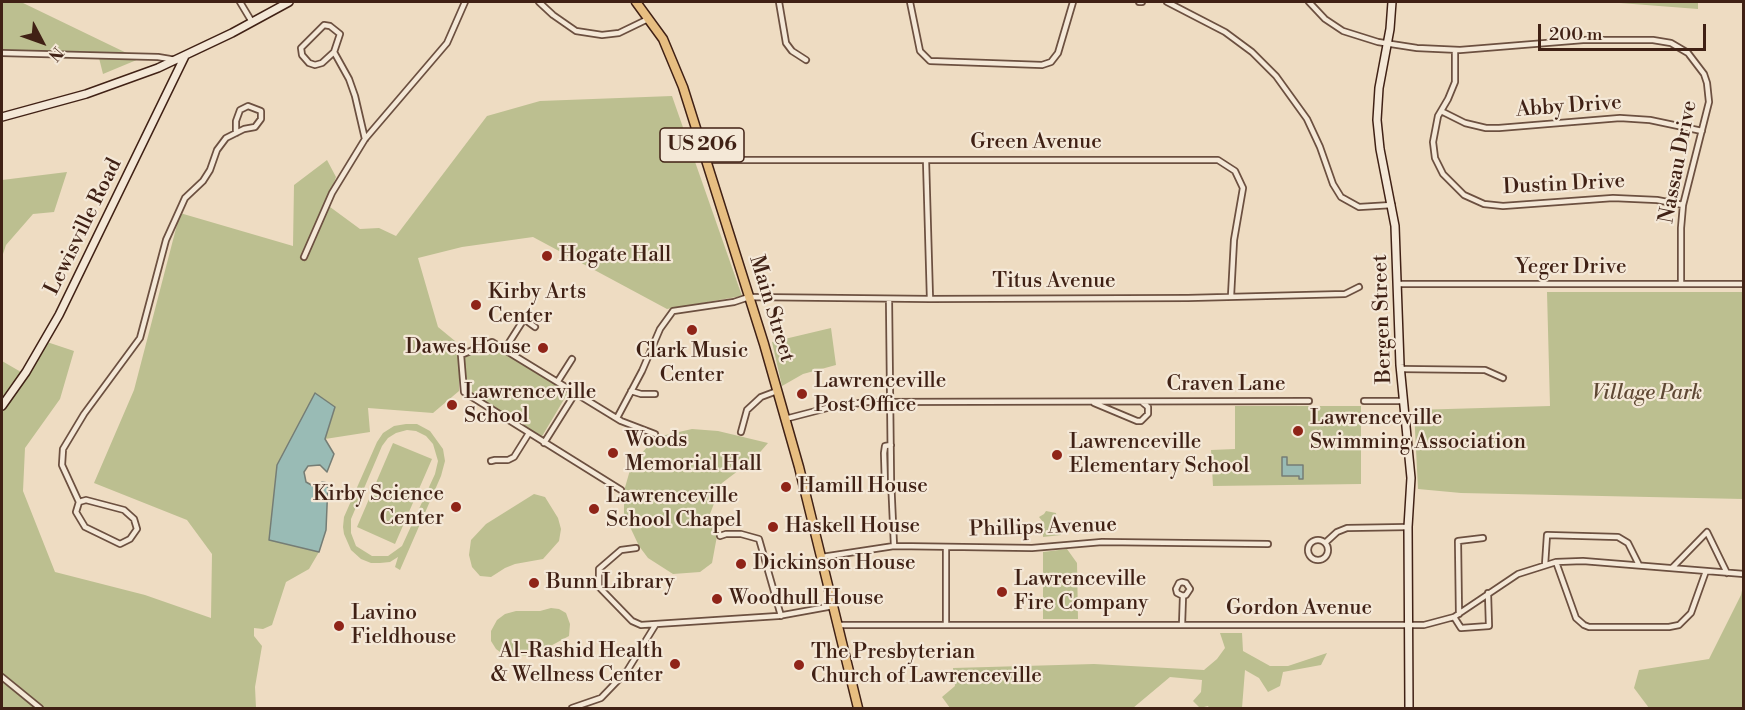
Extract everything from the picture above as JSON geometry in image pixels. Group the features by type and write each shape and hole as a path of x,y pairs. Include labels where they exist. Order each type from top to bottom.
{"highway":[{"name":"Main Street","path":"636,2 650,18 663,39 674,64 706,160 785,419 858,708"}],"street":[{"path":"240,2 252,22"},
{"path":"2,117 86,94 176,60 289,2"},
{"path":"304,257 332,193 365,139 447,43 465,2"},
{"path":"539,2 576,31 602,35 619,33 650,18"},
{"path":"779,2 786,43 792,51 806,60"},
{"path":"910,2 920,51 930,61 1042,65 1051,62 1058,53 1073,2"},
{"path":"1167,2 1204,19 1232,36 1276,76 1307,119 1333,184 1341,197 1359,207 1392,205"},
{"name":"Nassau Drive","path":"1309,2 1325,19 1343,31 1387,44 1455,50 1583,40 1653,40 1671,43 1694,59 1707,83 1709,102 1683,205 1681,284"},
{"name":"Bergen Street","path":"1392,2 1387,44 1378,87 1377,120 1380,149 1395,226 1401,369 1411,478 1408,528 1409,708"},
{"path":"334,52 322,63 315,65 302,56 301,48 324,25 330,26 340,34 334,52 356,96 365,139"},
{"name":"Dustin Drive","path":"1455,50 1455,82 1433,133 1435,158 1449,182 1456,189 1474,200 1503,206 1635,198 1683,205"},
{"path":"2,53 158,57 176,60"},
{"name":"Lewisville Road","path":"2,406 39,351 74,288 185,56"},
{"path":"79,502 86,500 124,510 134,519 137,529 130,538 120,544 85,527 76,512 79,502 62,465 63,449 84,414 140,338 166,240 185,198 207,176 217,150 226,138 236,133 244,129 255,127 261,119 261,111 248,106 240,110 236,121 236,133"},
{"name":"Abby Drive","path":"1441,111 1465,123 1486,128 1620,118 1650,120 1702,131"},
{"name":"Green Avenue","path":"706,160 1211,159 1225,163 1235,171 1243,188 1234,240 1231,296"},
{"path":"926,160 930,299"},
{"name":"Yeger Drive","path":"1399,284 1743,284"},
{"name":"Titus Avenue","path":"632,391 660,329 673,311 734,302 749,297 1188,298 1345,294 1359,287"},
{"path":"889,299 891,488 894,546"},
{"path":"505,349 524,319 536,327"},
{"path":"621,490 464,392 461,355 492,342 618,418 655,434"},
{"path":"558,381 573,359"},
{"path":"1401,369 1485,370 1503,378"},
{"path":"618,418 632,391 641,394 655,394"},
{"path":"741,432 747,410 761,397 777,391"},
{"path":"544,443 576,392"},
{"path":"1364,401 1403,400"},
{"name":"Craven Lane","path":"785,419 837,406 890,402 1310,401"},
{"name":"Craven Lane","path":"1092,402 1137,421 1144,420 1148,414 1148,407 1142,402"},
{"path":"491,461 514,457 529,433"},
{"path":"1325,543 1336,532 1347,528 1408,528"},
{"path":"1672,568 1707,532 1727,573"},
{"path":"720,536 741,534 759,539 781,616"},
{"path":"1545,565 1546,535 1618,537 1628,543 1639,566"},
{"path":"1483,538 1458,541 1456,615 1461,628 1490,626 1488,593"},
{"path":"1319,540 1325,543 1328,549 1326,555 1321,560 1311,557 1308,552 1311,543 1319,540"},
{"name":"Phillips Avenue","path":"821,558 894,546 1032,548 1102,542 1268,544"},
{"path":"946,547 946,625"},
{"path":"636,548 621,550 599,569 599,587 632,621 641,625 781,616 833,606"},
{"name":"Gordon Avenue","path":"837,625 1408,626 1435,624 1456,615 1518,574 1556,562 1583,561 1743,574"},
{"path":"1556,562 1575,618 1589,627 1679,625 1691,613 1706,571"},
{"path":"1182,625 1183,596"},
{"path":"572,708 601,698 627,671 656,624"},
{"path":"2,677 40,708"}],"green space":[{"path":"2,2 21,2 139,59 103,74 98,54 2,52"},
{"path":"1607,2 1698,2 1698,9"},
{"path":"672,96 742,296 667,309 533,237 462,247 418,258 438,327 455,341 461,355 459,391 433,413 368,408 370,432 325,439 335,407 315,393 270,540 319,552 309,569 286,582 272,625 263,629 254,628 254,636 262,646 255,687 256,708 2,708 2,406 47,342 74,351 60,399 25,448 23,491 55,572 145,595 211,618 212,554 187,520 94,483 134,390 180,213 293,246 294,185 327,160 336,177 326,204 360,229 379,228 396,236 487,116 540,101"},
{"path":"67,172 54,212 33,214 6,245 2,257 2,180"},
{"name":"Village Park","path":"1547,292 1743,292 1743,499 1461,493 1418,489 1414,410 1550,406"},
{"path":"831,328 836,365 803,374 782,386 772,342"},
{"path":"492,344 569,391 541,438 466,390 463,357"},
{"path":"2,361 21,372 2,399"},
{"name":"Lawrenceville Swimming Association","path":"1235,406 1361,406 1361,484 1213,486 1211,450 1235,449"},
{"path":"417,424 430,431 443,449 445,461 441,476 400,570 395,567 398,557 390,562 380,563 371,563 361,559 351,550 343,527 344,517 377,442 383,433 394,426","holes":["407,430 426,436 433,444 438,461 435,474 402,546 388,556 372,556 356,546 351,533 351,519 382,446 396,433"]},
{"path":"692,429 718,431 768,443 755,458 722,483 708,519 717,536 712,563 700,572 673,574 648,558 639,546 624,514 624,491 632,463 657,437"},
{"path":"393,443 432,459 395,544 357,527"},
{"path":"534,494 545,497 558,518 561,529 559,541 543,559 515,564 491,577 480,576 472,567 469,555 471,540 486,524"},
{"path":"1046,511 1056,513 1058,530 1061,535 1043,537 1043,522 1039,517"},
{"path":"1067,549 1077,563 1078,619 1043,619 1043,552"},
{"path":"1743,585 1743,708 1649,708 1634,688 1639,670 1709,659 1741,595"},
{"path":"551,608 566,613 570,624 569,636 532,656 504,655 496,649 491,641 491,631 497,620 505,614"},
{"path":"1220,633 1242,633 1243,651 1270,666 1288,666 1327,653 1321,665 1283,672 1280,686 1268,692 1259,678 1245,670 1242,708 1209,708 1208,706 1200,708 1193,701 1201,692 1202,680 1170,677 1133,708 950,708 942,697 955,686 953,668 1094,664 1204,670 1217,659 1225,648"}],"water":[{"path":"315,393 335,407 325,439 334,454 327,472 320,465 308,466 304,472 306,482 315,487 322,482 328,483 326,530 319,552 269,540 277,465"},
{"path":"1282,457 1287,457 1287,465 1303,465 1303,479 1299,479 1299,476 1282,476"}],"place":[{"name":"Hogate Hall","path":"547,256"},
{"name":"Kirby Arts Center","path":"476,305"},
{"name":"Clark Music Center","path":"692,330"},
{"name":"Dawes House","path":"543,348"},
{"name":"Lawrenceville Post Office","path":"802,394"},
{"name":"Lawrenceville School","path":"452,405"},
{"name":"Lawrenceville Swimming Association","path":"1298,431"},
{"name":"Woods Memorial Hall","path":"613,453"},
{"name":"Lawrenceville Elementary School","path":"1057,455"},
{"name":"Hamill House","path":"786,487"},
{"name":"Kirby Science Center","path":"456,507"},
{"name":"Lawrenceville School Chapel","path":"594,509"},
{"name":"Haskell House","path":"773,527"},
{"name":"Dickinson House","path":"741,564"},
{"name":"Bunn Library","path":"534,583"},
{"name":"Lawrenceville Fire Company","path":"1002,592"},
{"name":"Woodhull House","path":"717,599"},
{"name":"Lavino Fieldhouse","path":"339,626"},
{"name":"Al-Rashid Health & Wellness Center","path":"675,664"},
{"name":"The Presbyterian Church of Lawrenceville","path":"799,665"}]}
